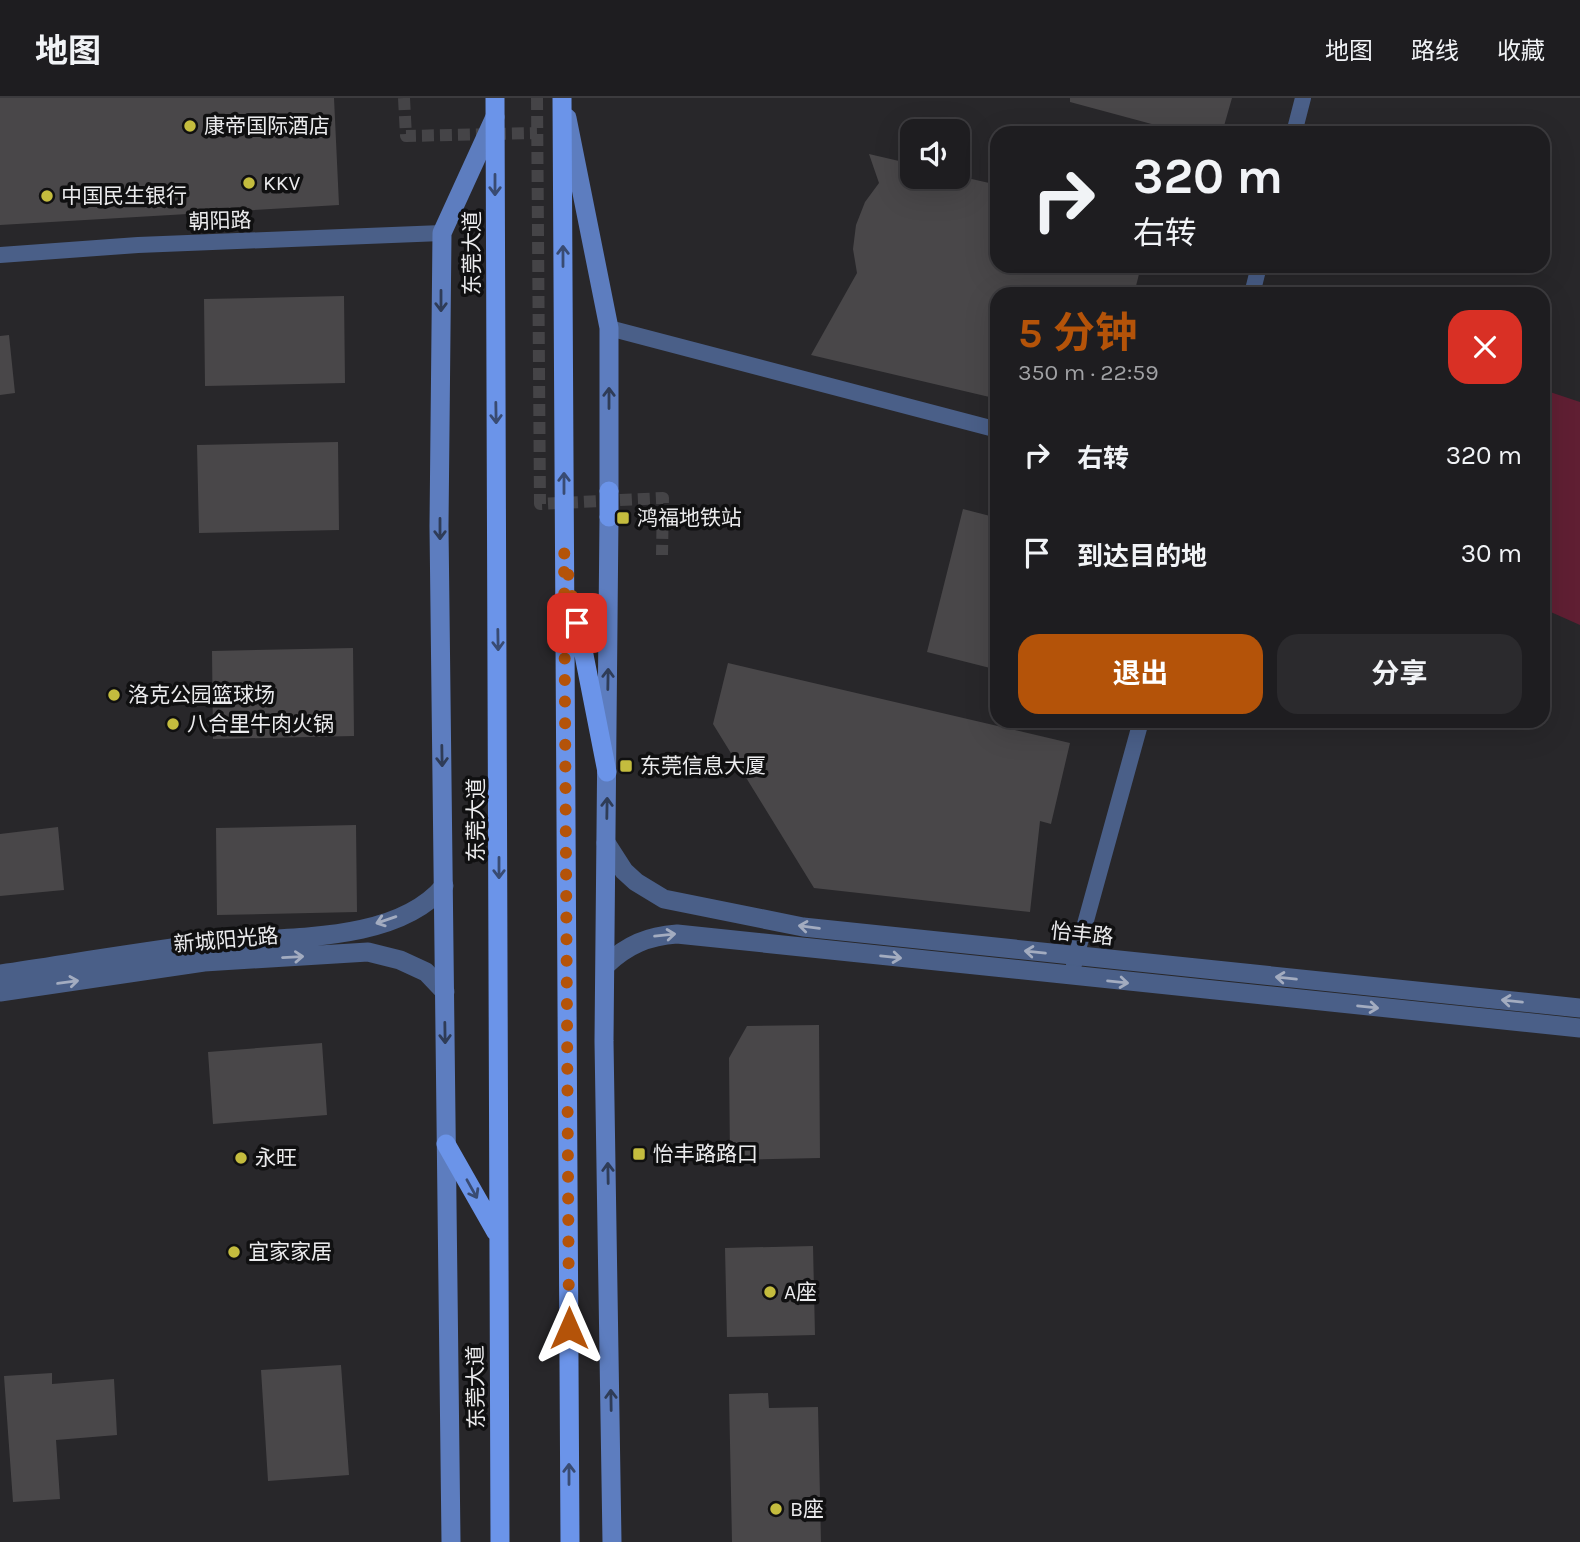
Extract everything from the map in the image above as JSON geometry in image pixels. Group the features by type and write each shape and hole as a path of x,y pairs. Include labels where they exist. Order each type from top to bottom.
{"main road":[{"path":"562,98 609,328 606,965 612,1542"},
{"path":"562,98 570,1542"},
{"path":"451,1542 439,538 442,233 495,107"},
{"name":"东莞大道","path":"495,107 500,1542"},
{"path":"564,552 607,772"},
{"path":"446,1144 497,1234"}],"street":[{"path":"1296,126 1303,98"},
{"name":"朝阳路","path":"0,255 138,245 442,233"},
{"path":"609,328 990,428"},
{"path":"1070,977 1138,728"},
{"name":"怡丰路","path":"606,843 624,871 649,892 680,904 803,927 1580,1008"},
{"name":"新城阳光路","path":"0,974 204,944 347,934 414,911 432,900 444,887"},
{"name":"怡丰路","path":"606,965 638,942 677,934 1580,1028"},
{"name":"新城阳光路","path":"0,992 204,962 368,952 400,960 426,972 445,992"}],"shaded area":[{"path":"1550,392 1580,402 1580,625 1550,612"}],"building":[{"path":"0,98 334,98 339,205 0,225"},
{"path":"1070,98 1232,98 1224,126 1159,126 1070,102"},
{"path":"869,154 900,161 900,189 970,189 970,179 990,183 990,273 1139,273 1136,287 990,287 990,397 811,355 857,273 853,249 856,225 865,202 879,183"},
{"path":"344,296 345,383 205,386 204,299"},
{"path":"9,335 15,393 0,395 0,336"},
{"path":"338,442 339,530 199,533 197,445"},
{"path":"963,509 990,516 990,668 927,652"},
{"path":"353,648 354,736 213,739 212,651"},
{"path":"728,663 990,724 990,728 1006,728 1070,743 1051,824 1040,821 1030,912 814,888 713,724"},
{"path":"356,825 357,912 217,915 216,828"},
{"path":"58,827 64,890 0,896 0,834"},
{"path":"819,1025 820,1158 730,1160 729,1058 747,1026"},
{"path":"322,1043 327,1115 213,1124 208,1052"},
{"name":"A座","path":"813,1246 815,1335 727,1337 725,1248"},
{"path":"341,1365 349,1475 268,1481 261,1370"},
{"path":"52,1373 52,1384 114,1379 117,1435 56,1440 60,1499 13,1502 4,1376"},
{"path":"768,1393 769,1408 818,1407 821,1542 732,1542 729,1394"}],"tunnel":[{"path":"404,98 406,136 537,133"},
{"path":"537,98 540,504 663,498 662,555"}],"place":[{"name":"康帝国际酒店","path":"190,126"},
{"name":"KKV","path":"249,183"},
{"name":"中国民生银行","path":"47,196"},
{"name":"鸿福地铁站","path":"623,518"},
{"name":"洛克公园篮球场","path":"114,695"},
{"name":"八合里牛肉火锅","path":"173,724"},
{"name":"东莞信息大厦","path":"626,766"},
{"name":"怡丰路路口","path":"639,1154"},
{"name":"永旺","path":"241,1158"},
{"name":"宜家家居","path":"234,1252"},
{"name":"A座","path":"770,1292"},
{"name":"B座","path":"776,1509"}],"route":[{"path":"569,1328 564,552 577,623"}]}
